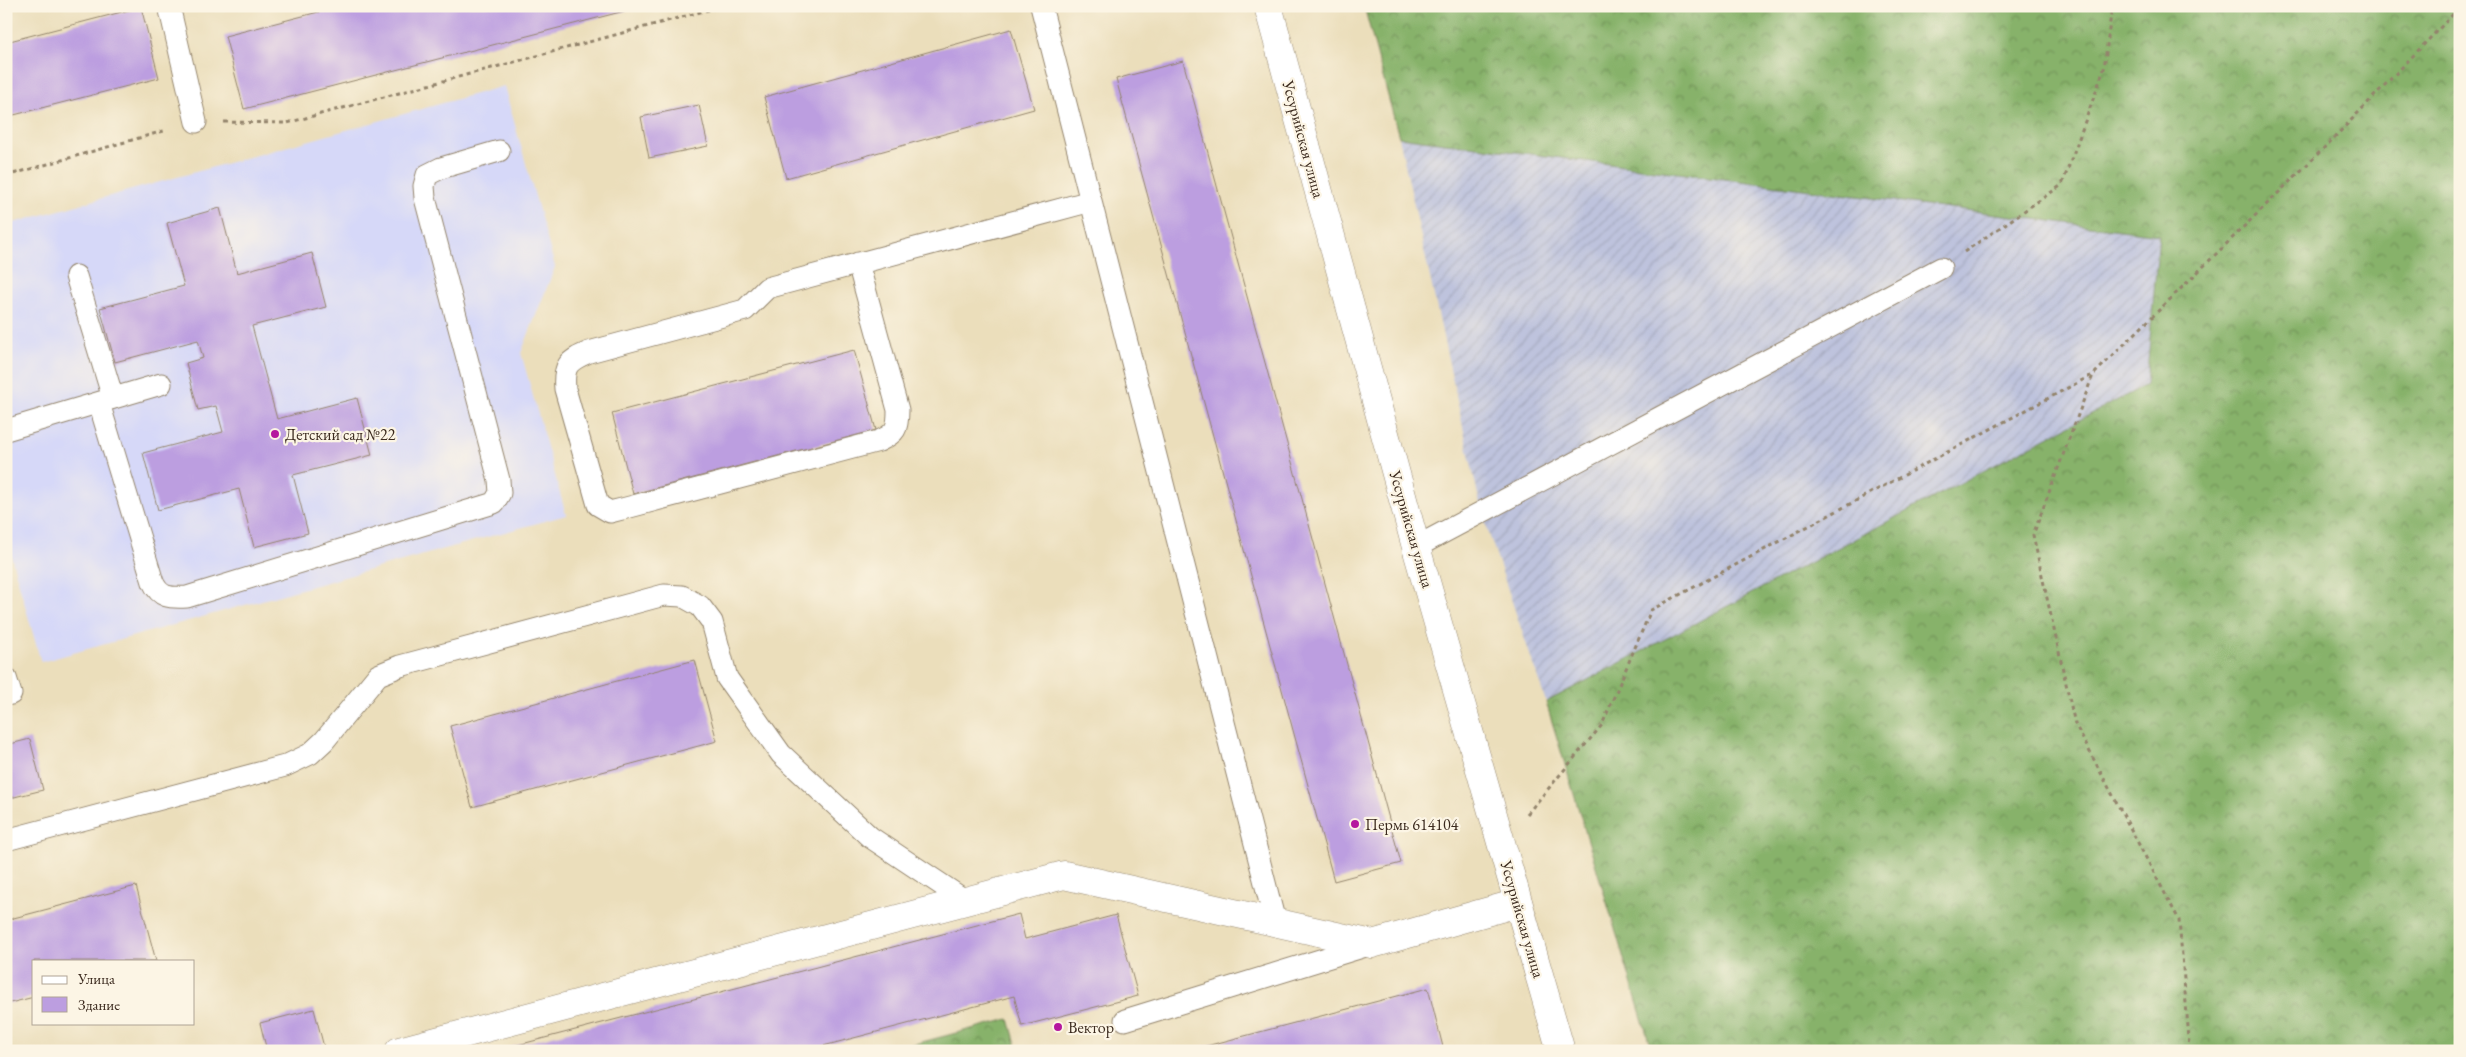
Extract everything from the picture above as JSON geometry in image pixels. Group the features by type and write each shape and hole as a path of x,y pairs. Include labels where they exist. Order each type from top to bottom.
{"street":[{"name":"Уссурийская улица","path":"1268,6 1416,547 1561,1051"},
{"path":"399,1051 1064,875 1372,944 1518,903"}],"lane":[{"path":"169,6 196,122"},
{"path":"1041,6 1275,922"},
{"path":"76,276 152,582 158,592 170,598 186,597 494,504 500,493 499,480 425,198 424,186 427,175 442,168 499,151"},
{"path":"858,263 898,410 898,424 892,435 879,441 610,512 598,505 565,389 564,373 571,360 589,352 745,310 767,288 858,263 1091,201"},
{"path":"1416,547 1941,268"},
{"path":"6,430 162,384"},
{"path":"6,840 286,766 310,754 324,741 378,675 400,666 664,595 682,596 700,606 712,622 727,678 781,754 870,837 966,901"},
{"path":"6,678 11,694 6,696"},
{"path":"1125,1020 1372,944"}],"path":[{"path":"6,176 196,122 288,123 723,6"},
{"path":"1941,268 2062,185 2104,69 2112,6"},
{"path":"1502,844 1602,725 1651,610 2093,375 2331,141 2460,7"},
{"path":"2093,375 2033,535 2075,724 2179,920 2189,1039 2188,1051"}],"shaded area":[{"name":"Детский сад №22","path":"504,86 555,267 521,353 566,515 41,662 6,538 6,225"},
{"path":"1399,137 2159,234 2146,385 1546,702 1482,513"}],"green space":[{"path":"1364,6 2460,6 2460,1051 1652,1051 1546,702 2146,385 2159,235 1399,137"},
{"path":"1009,1019 1018,1051 888,1051"}],"building":[{"path":"342,6 640,7 244,109 225,36"},
{"path":"141,7 159,78 6,117 6,42"},
{"path":"1011,29 1034,109 786,178 764,97"},
{"path":"1183,61 1401,863 1334,881 1116,79"},
{"path":"699,105 708,146 649,158 641,117"},
{"path":"220,208 237,273 312,253 326,307 252,326 277,419 357,398 372,455 293,475 308,533 254,547 239,489 158,510 143,453 223,432 216,406 198,410 186,363 203,358 198,340 115,362 100,308 184,286 167,223"},
{"path":"854,350 876,430 633,494 612,413"},
{"path":"695,660 717,741 472,807 450,726"},
{"path":"30,739 43,790 6,799 6,745"},
{"path":"136,886 156,960 32,960 32,998 6,1004 6,920"},
{"path":"1019,914 1025,939 1116,915 1138,996 1022,1026 1014,996 804,1051 495,1051"},
{"path":"1428,988 1444,1051 1191,1051 1191,1050"},
{"path":"314,1009 325,1051 267,1051 260,1023"}],"place":[{"name":"Детский сад №22","path":"275,434"},
{"name":"Пермь 614104","path":"1355,824"},
{"name":"Вектор","path":"1058,1027"}]}
